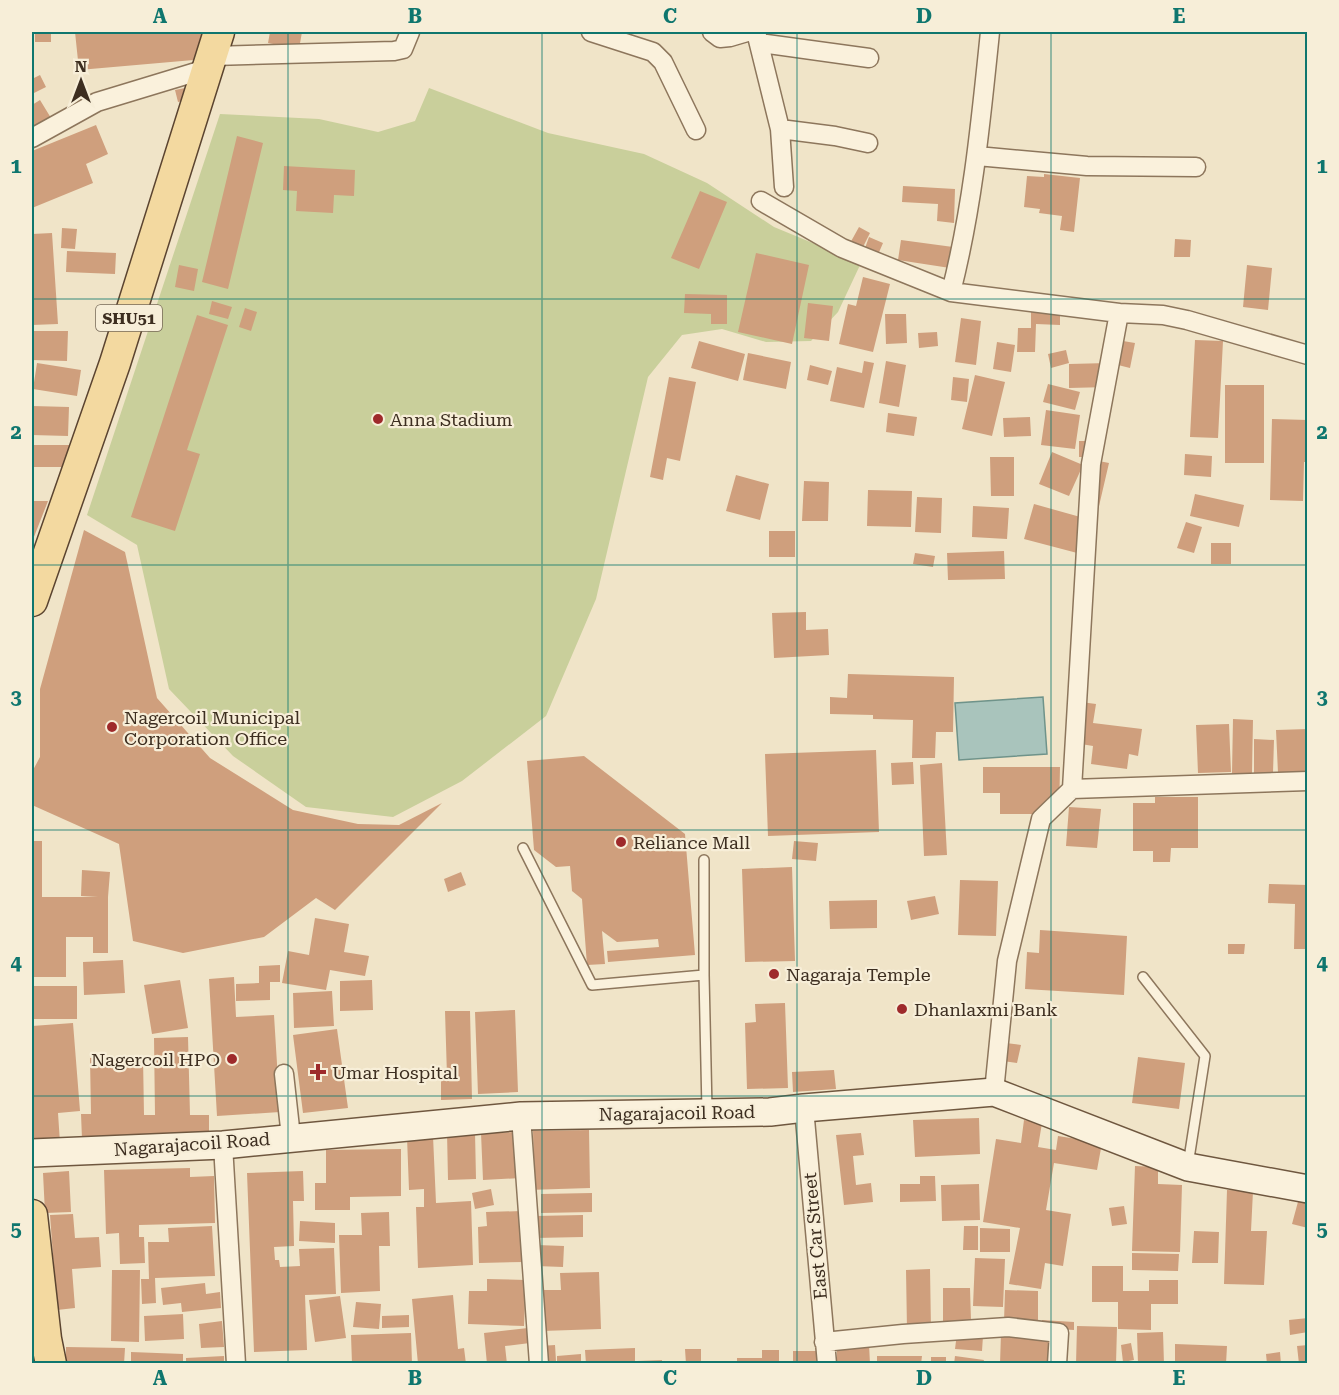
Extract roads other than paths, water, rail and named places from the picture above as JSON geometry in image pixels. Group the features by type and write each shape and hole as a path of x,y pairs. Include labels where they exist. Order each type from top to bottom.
{"main road":[{"name":"SHU51","path":"32,601 115,363 214,52"},
{"path":"32,1215 43,1348"}],"street":[{"path":"32,138 97,102 214,52 399,50 403,49 411,32"},
{"path":"591,32 653,52 658,56 696,130"},
{"path":"712,32 720,38 755,35 869,58"},
{"path":"951,292 962,246 977,156 990,32"},
{"path":"755,35 780,129 784,188"},
{"path":"780,129 868,143"},
{"path":"977,156 1087,166 1196,167"},
{"path":"761,201 842,248 951,292 1119,313 1163,315 1308,355"},
{"path":"1072,789 1091,464 1119,313"},
{"path":"994,1092 1007,961 1041,819 1072,789 1308,781"},
{"path":"284,1074 291,1137"},
{"name":"Nagarajacoil Road","path":"32,1154 223,1145 521,1116 770,1112 994,1092 1188,1167 1308,1190"},
{"name":"East Car Street","path":"804,1108 827,1364"},
{"path":"521,1116 539,1364"},
{"path":"223,1145 236,1364"},
{"path":"824,1342 1008,1327 1059,1333 1058,1364"}],"lane":[{"path":"523,848 592,985 704,975"},
{"path":"704,860 707,1113"},
{"path":"1143,977 1205,1056 1188,1167"}],"water":[{"path":"1043,697 1047,754 959,760 955,703"}],"place":[{"name":"Anna Stadium","path":"378,419"},
{"name":"Nagercoil Municipal Corporation Office","path":"112,727"},
{"name":"Reliance Mall","path":"621,842"},
{"name":"Nagaraja Temple","path":"774,974"},
{"name":"Dhanlaxmi Bank","path":"902,1009"},
{"name":"Nagercoil HPO","path":"232,1059"},
{"name":"Umar Hospital","path":"318,1072"}]}
